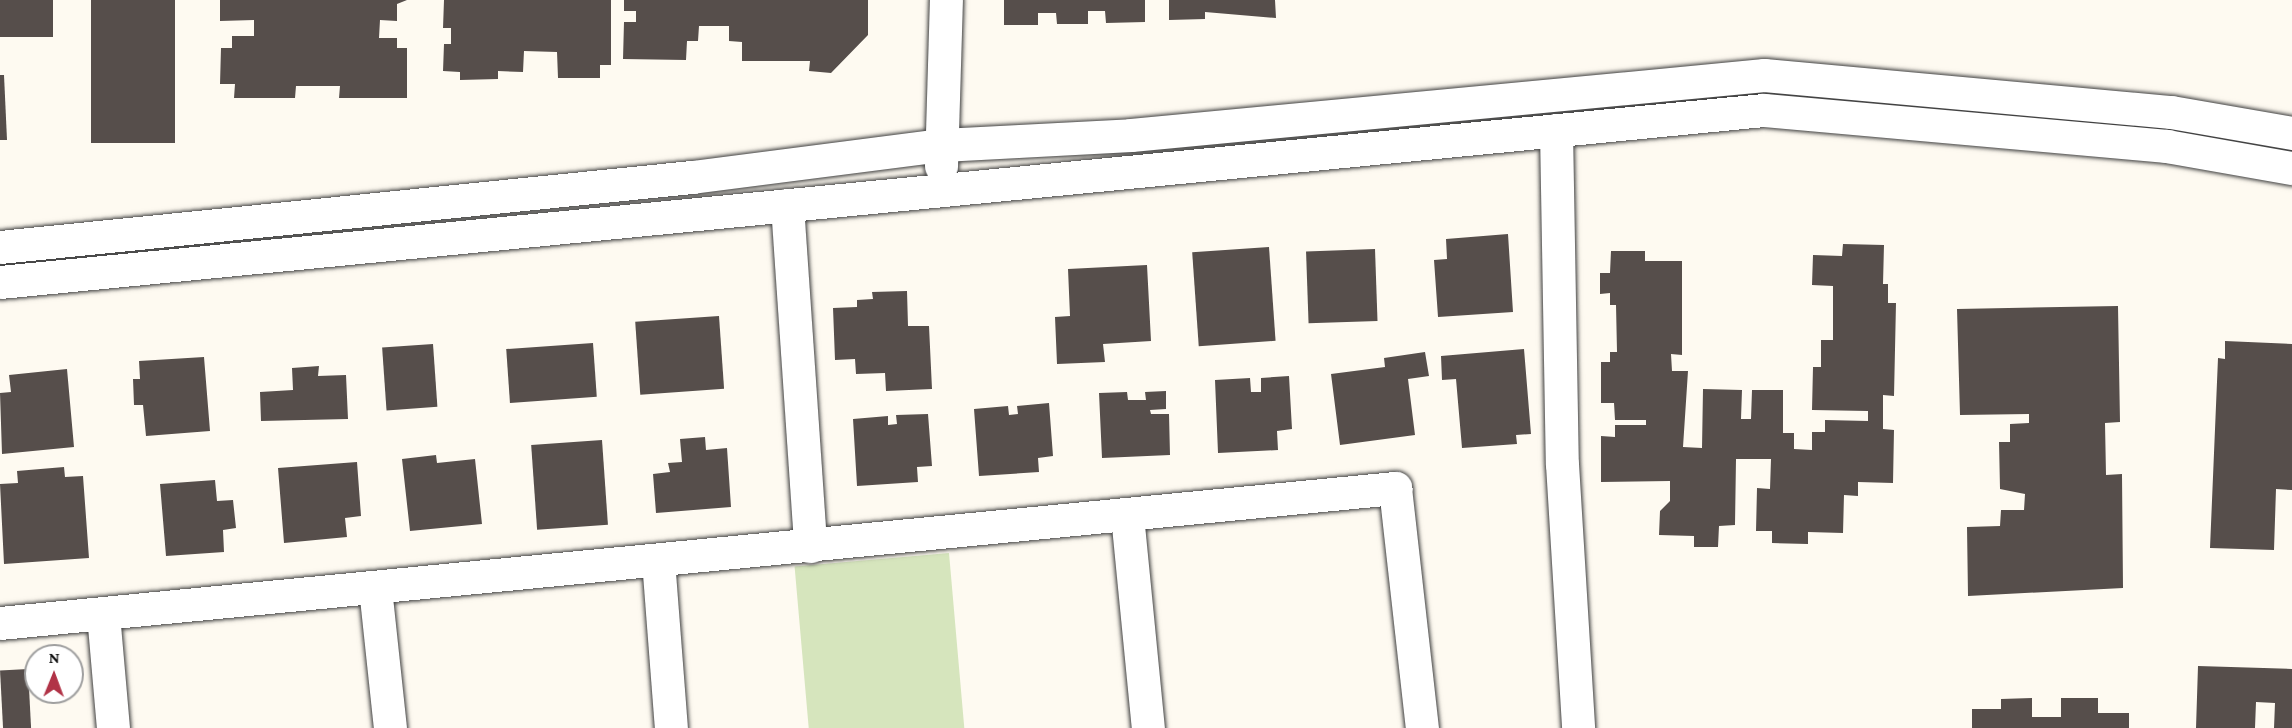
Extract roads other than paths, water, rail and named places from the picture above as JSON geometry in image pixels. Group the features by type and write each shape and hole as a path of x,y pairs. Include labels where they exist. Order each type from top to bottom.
{"street":[{"path":"939,194 945,0"},
{"path":"0,247 692,177 942,145 1131,135 1764,75 2171,112 2292,133"},
{"path":"0,282 787,205 939,194 1134,169 1764,110 2167,146 2292,168"},
{"path":"1556,130 1562,464 1578,728"},
{"path":"787,205 810,546"},
{"path":"0,623 1395,488 1422,728"},
{"path":"1127,514 1148,728"},
{"path":"658,560 671,728"},
{"path":"375,588 390,728"},
{"path":"103,614 113,728"}]}
